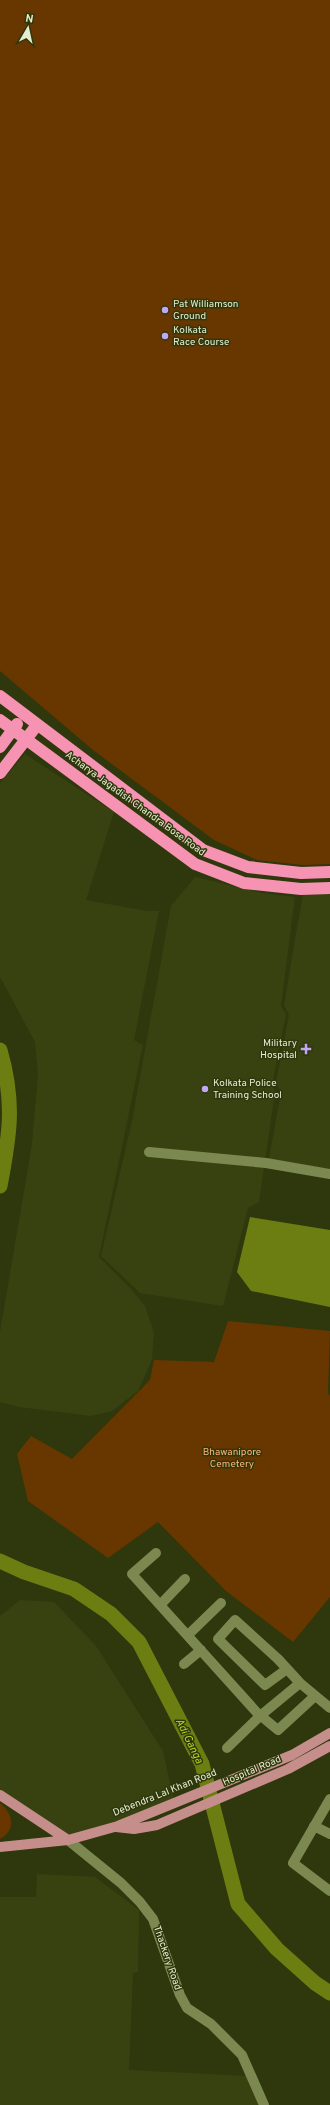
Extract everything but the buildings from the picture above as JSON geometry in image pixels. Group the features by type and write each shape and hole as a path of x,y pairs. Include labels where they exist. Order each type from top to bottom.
{"highway":[{"name":"Acharya Jagadish Chandra Bose Road","path":"0,696 37,726 203,850 248,867 301,873 330,872"},
{"path":"0,747 24,716"},
{"name":"Acharya Jagadish Chandra Bose Road","path":"0,720 25,740 195,864 244,883 301,889 330,888"},
{"path":"0,772 37,726"}],"main road":[{"name":"Debendra Lal Khan Road","path":"0,1847 68,1840 114,1827 165,1805 292,1755 330,1733"},
{"name":"Hospital Road","path":"114,1827 134,1829 157,1825 288,1769 330,1746"},
{"path":"0,1795 68,1840"}],"street":[{"path":"149,1152 266,1163 330,1174"},
{"path":"156,1553 132,1574 161,1604 261,1716 278,1730 316,1696"},
{"path":"161,1604 186,1580"},
{"path":"188,1635 221,1603"},
{"path":"287,1669 265,1686 218,1639 235,1620 278,1659 287,1669 300,1684 330,1708"},
{"path":"184,1664 201,1650"},
{"path":"227,1748 261,1716 300,1684"},
{"path":"330,1799 294,1863 330,1891"},
{"path":"314,1826 330,1834"},
{"name":"Thackery Road","path":"68,1840 121,1884 140,1902 153,1919 180,1995 187,2008 211,2024 242,2055 264,2105"}],"shaded area":[{"path":"25,754 114,812 86,900 147,911 159,911 134,1040 143,1045 99,1257 131,1289 145,1306 154,1333 152,1360 138,1391 112,1411 91,1416 19,1407 0,1402 0,1332 32,1144 38,1074 35,1042 0,977 0,783"},
{"name":"Kolkata Police Training School","path":"195,877 262,893 295,897 281,1006 286,1014 272,1085 275,1092 259,1202 248,1208 223,1306 140,1293 101,1256 132,1121 171,906"},
{"name":"Military Hospital","path":"330,891 330,1170 269,1159 281,1093 276,1082 289,1015 284,1005 303,893"},
{"path":"250,1217 330,1230 330,1307 251,1291 237,1272"},
{"path":"20,1600 54,1602 96,1646 163,1751 175,1806 69,1836 0,1791 0,1616"},
{"path":"37,1874 95,1877 139,1910 138,1972 133,1973 129,2070 248,2076 259,2105 0,2105 0,1897 36,1897"}],"green space":[{"name":"Kolkata Race Course","path":"0,0 330,0 330,864 303,865 257,860 214,840 93,750 0,671"},
{"name":"Bhawanipore Cemetery","path":"228,1321 330,1331 328,1393 330,1396 330,1597 293,1642 226,1591 158,1522 108,1558 28,1501 17,1454 31,1436 72,1459 150,1380 154,1360 214,1362"},
{"path":"0,1803 8,1812 11,1826 9,1831 0,1839"}],"waterway":[{"name":"Adi Ganga","path":"0,1050 8,1086 9,1102 8,1134 0,1186"},
{"name":"Adi Ganga","path":"0,1561 24,1572 74,1589 111,1614 139,1642 202,1764 238,1904 277,1949 315,1983 330,1993"}],"place":[{"name":"Pat Williamson Ground","path":"165,310"},
{"name":"Kolkata Race Course","path":"165,336"},
{"name":"Military Hospital","path":"306,1049"},
{"name":"Kolkata Police Training School","path":"205,1089"}]}
